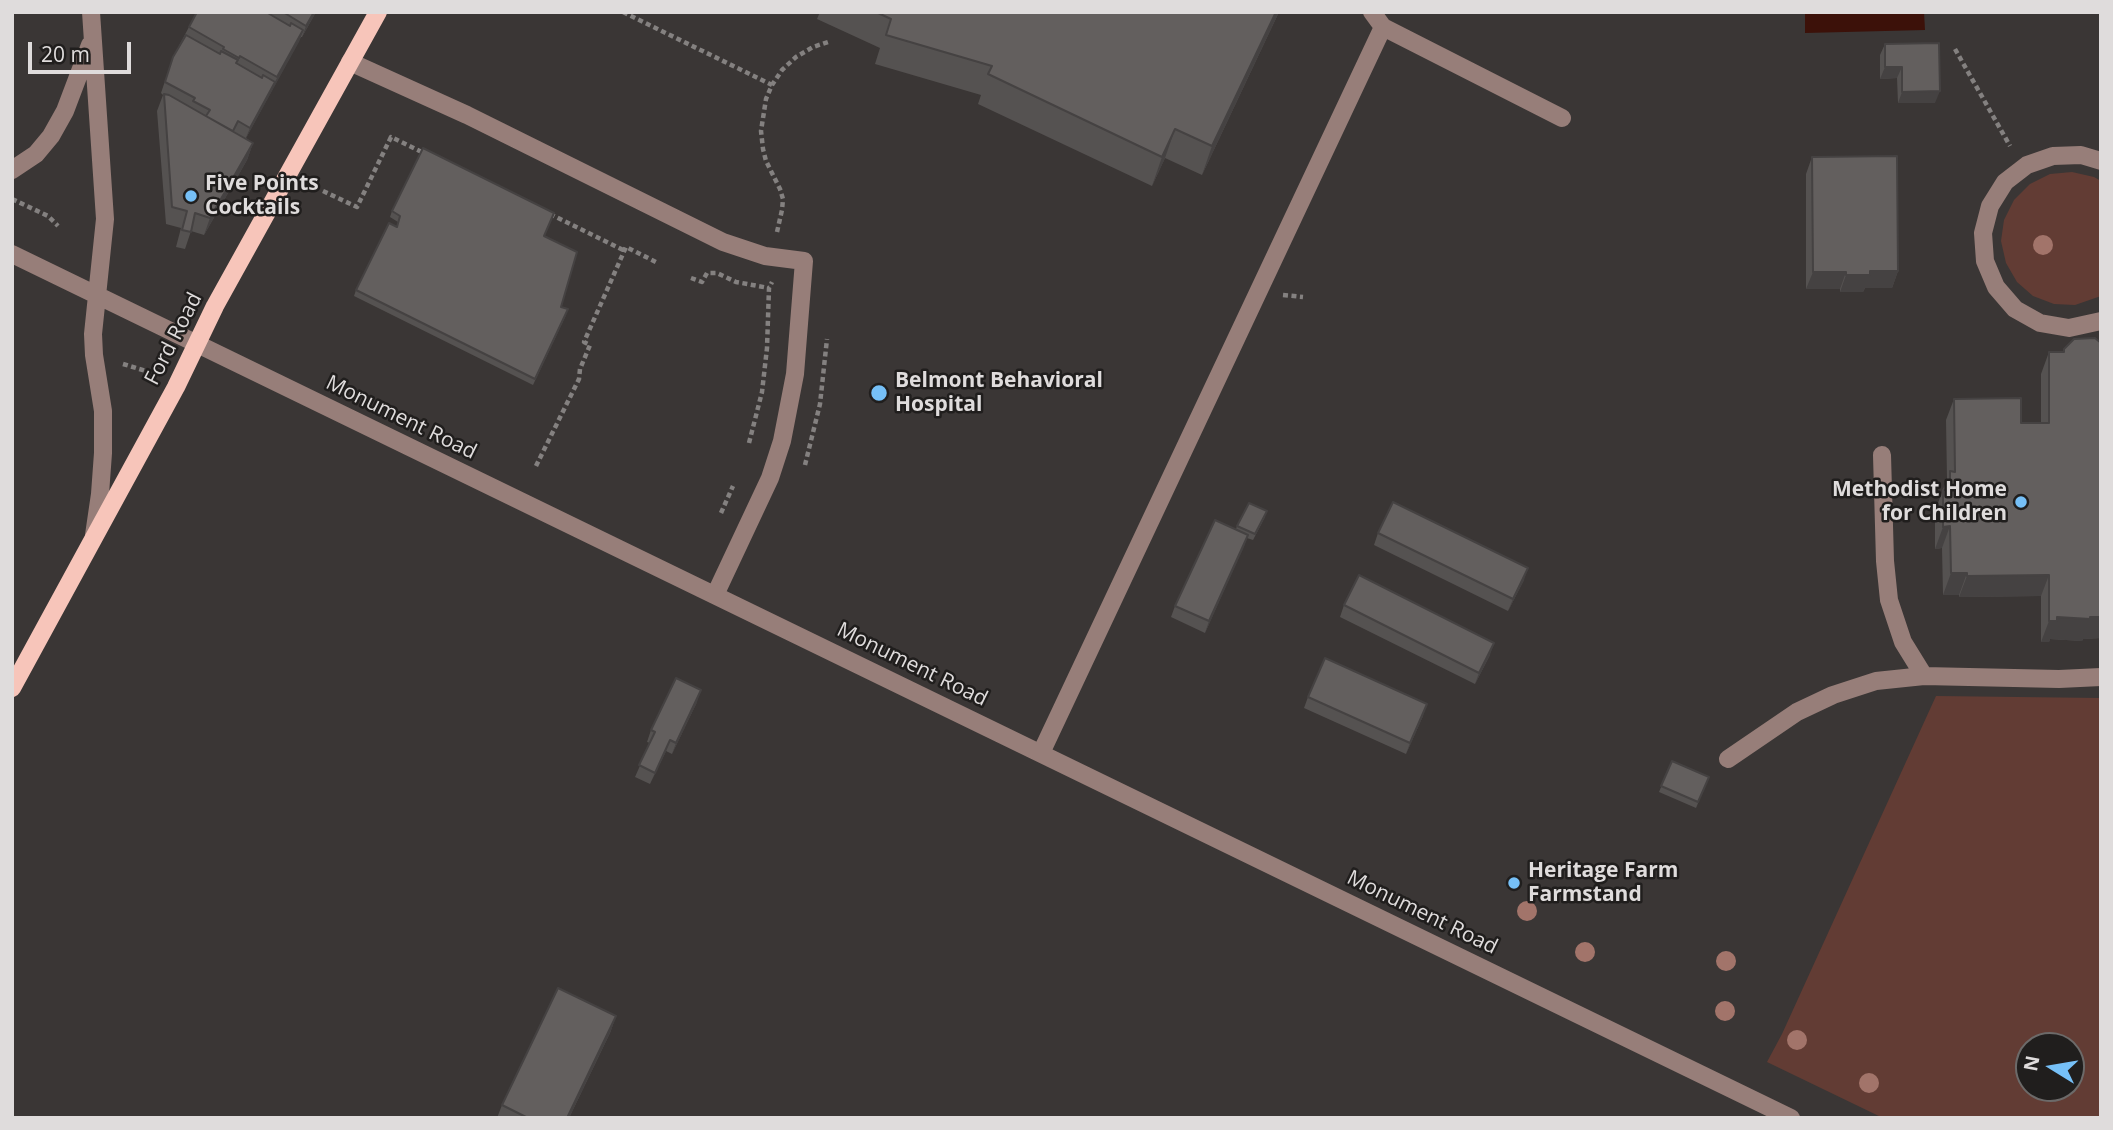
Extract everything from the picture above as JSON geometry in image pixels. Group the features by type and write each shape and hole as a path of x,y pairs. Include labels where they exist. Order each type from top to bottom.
{"main road":[{"name":"Ford Road","path":"12,688 176,387 215,306 378,12"}],"street":[{"path":"91,12 105,219 94,323 94,355 103,411 103,453 93,539"},
{"path":"1372,12 1383,27 1562,118"},
{"path":"1041,753 1383,27"},
{"path":"12,170 36,154 51,136 65,110 93,39"},
{"path":"350,62 467,115 723,242 765,256 804,261 795,374 782,441 770,478 715,595"},
{"path":"2101,162 2081,155 2053,156 2027,165 2005,182 1990,206 1983,233 1985,261 1996,287 2015,309 2040,323 2069,328 2101,321"},
{"name":"Monument Road","path":"12,254 1791,1118"},
{"path":"1882,455 1885,561 1889,600 1903,642 1924,676"},
{"path":"1728,760 1797,712 1833,695 1876,681 1924,676 2059,679 2101,677"}],"path":[{"path":"623,12 772,85"},
{"path":"776,237 783,199 766,161 761,131 764,107 772,85 782,70 796,57 831,41"},
{"path":"1955,49 2022,169"},
{"path":"323,191 357,207 391,137 428,155"},
{"path":"12,199 48,216 58,226"},
{"path":"539,209 625,250"},
{"path":"536,466 579,379 580,369 590,345 584,342 626,247 656,262"},
{"path":"691,278 702,282 708,273 717,273 736,282 769,288"},
{"path":"749,443 762,392 769,288 772,281"},
{"path":"116,362 149,372"}],"shaded area":[{"path":"1805,12 1924,12 1925,30 1805,33"},
{"path":"2072,172 2101,181 2101,296 2075,305 2054,304 2033,296 2017,282 2006,263 2001,241 2004,220 2014,200 2030,184 2050,174"},
{"path":"1936,696 2101,698 2101,1118 1883,1118 1767,1062"}],"building":[{"path":"197,12 266,12 303,30 277,77 223,49 224,47 189,27"},
{"path":"283,12 314,12 306,26"},
{"path":"876,12 1276,12 1212,146 1175,129 1162,157 988,74 992,66 886,35 891,19"},
{"path":"186,35 220,54 221,51 238,60 236,63 262,78 263,75 275,82 250,128 238,121 233,131 206,116 210,110 193,101 195,98 165,82 173,57"},
{"path":"1939,43 1940,91 1902,92 1902,67 1885,67 1885,44"},
{"path":"164,94 253,143 210,218 195,213 191,232 182,230 187,211 172,207"},
{"path":"423,148 554,213 544,236 577,252 561,307 568,309 535,379 356,290 389,223 397,227 400,216 392,211"},
{"path":"1897,156 1898,271 1870,271 1870,275 1813,272 1812,157"},
{"name":"Methodist Home for Children","path":"2095,338 2101,343 2101,617 2057,617 2057,621 2049,621 2049,575 1967,576 1967,573 1951,573 1950,526 1943,527 1943,490 1950,490 1950,471 1955,472 1954,399 2021,398 2021,423 2049,423 2049,352 2064,352 2074,339"},
{"path":"1393,502 1528,568 1513,599 1378,533"},
{"path":"1249,503 1267,511 1255,534 1237,526"},
{"path":"1215,520 1248,535 1209,621 1175,606"},
{"path":"1359,575 1494,643 1479,673 1344,605"},
{"path":"1325,658 1427,704 1410,743 1308,697"},
{"path":"676,678 701,690 676,743 670,740 655,773 639,765 655,732 651,730"},
{"path":"1672,761 1709,777 1698,802 1661,786"},
{"path":"558,988 616,1016 567,1118 528,1118 502,1105"}],"place":[{"name":"Five Points Cocktails","path":"191,196"},
{"name":"Belmont Behavioral Hospital","path":"879,393"},
{"name":"Methodist Home for Children","path":"2021,502"},
{"name":"Heritage Farm Farmstand","path":"1514,883"}]}
